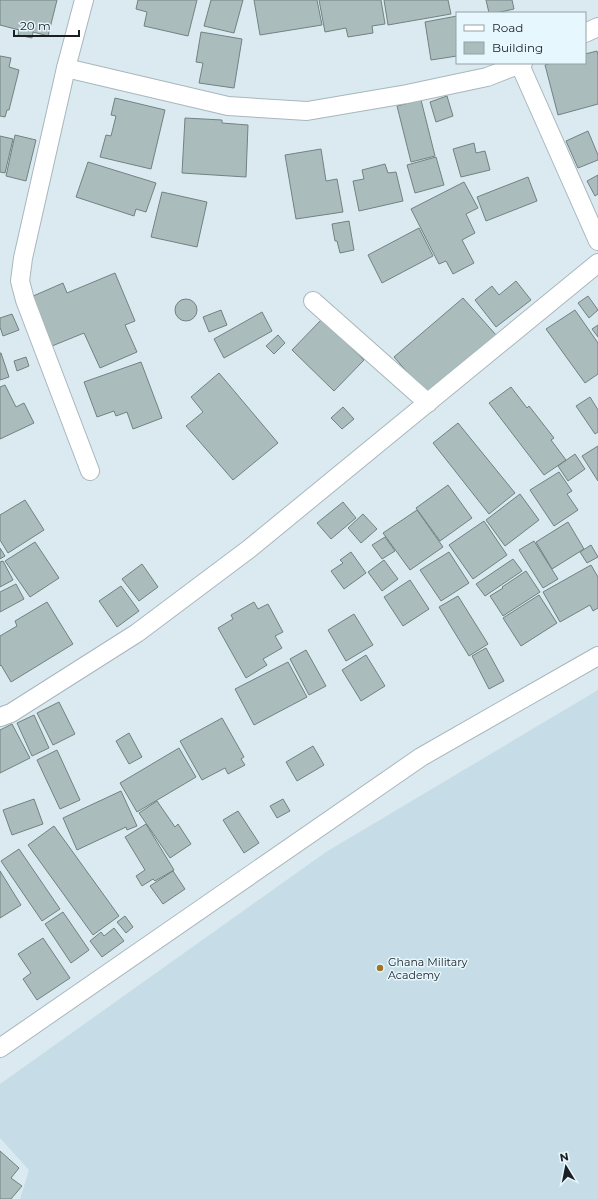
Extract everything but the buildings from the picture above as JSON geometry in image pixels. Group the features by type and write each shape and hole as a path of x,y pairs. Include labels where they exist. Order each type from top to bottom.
{"street":[{"path":"84,0 66,68 23,258 20,281 25,300 90,471"},
{"path":"586,33 598,27"},
{"path":"66,68 228,106 307,111 407,94 487,77 522,64 598,241"},
{"path":"0,717 11,713 137,633 249,549 598,263"},
{"path":"313,301 428,403"},
{"path":"0,1048 420,758 598,656"}],"shaded area":[{"name":"Ghana Military Academy","path":"598,690 598,1199 20,1199 29,1170 0,1138 0,1084 326,852"}],"place":[{"name":"Ghana Military Academy","path":"380,968"}]}
